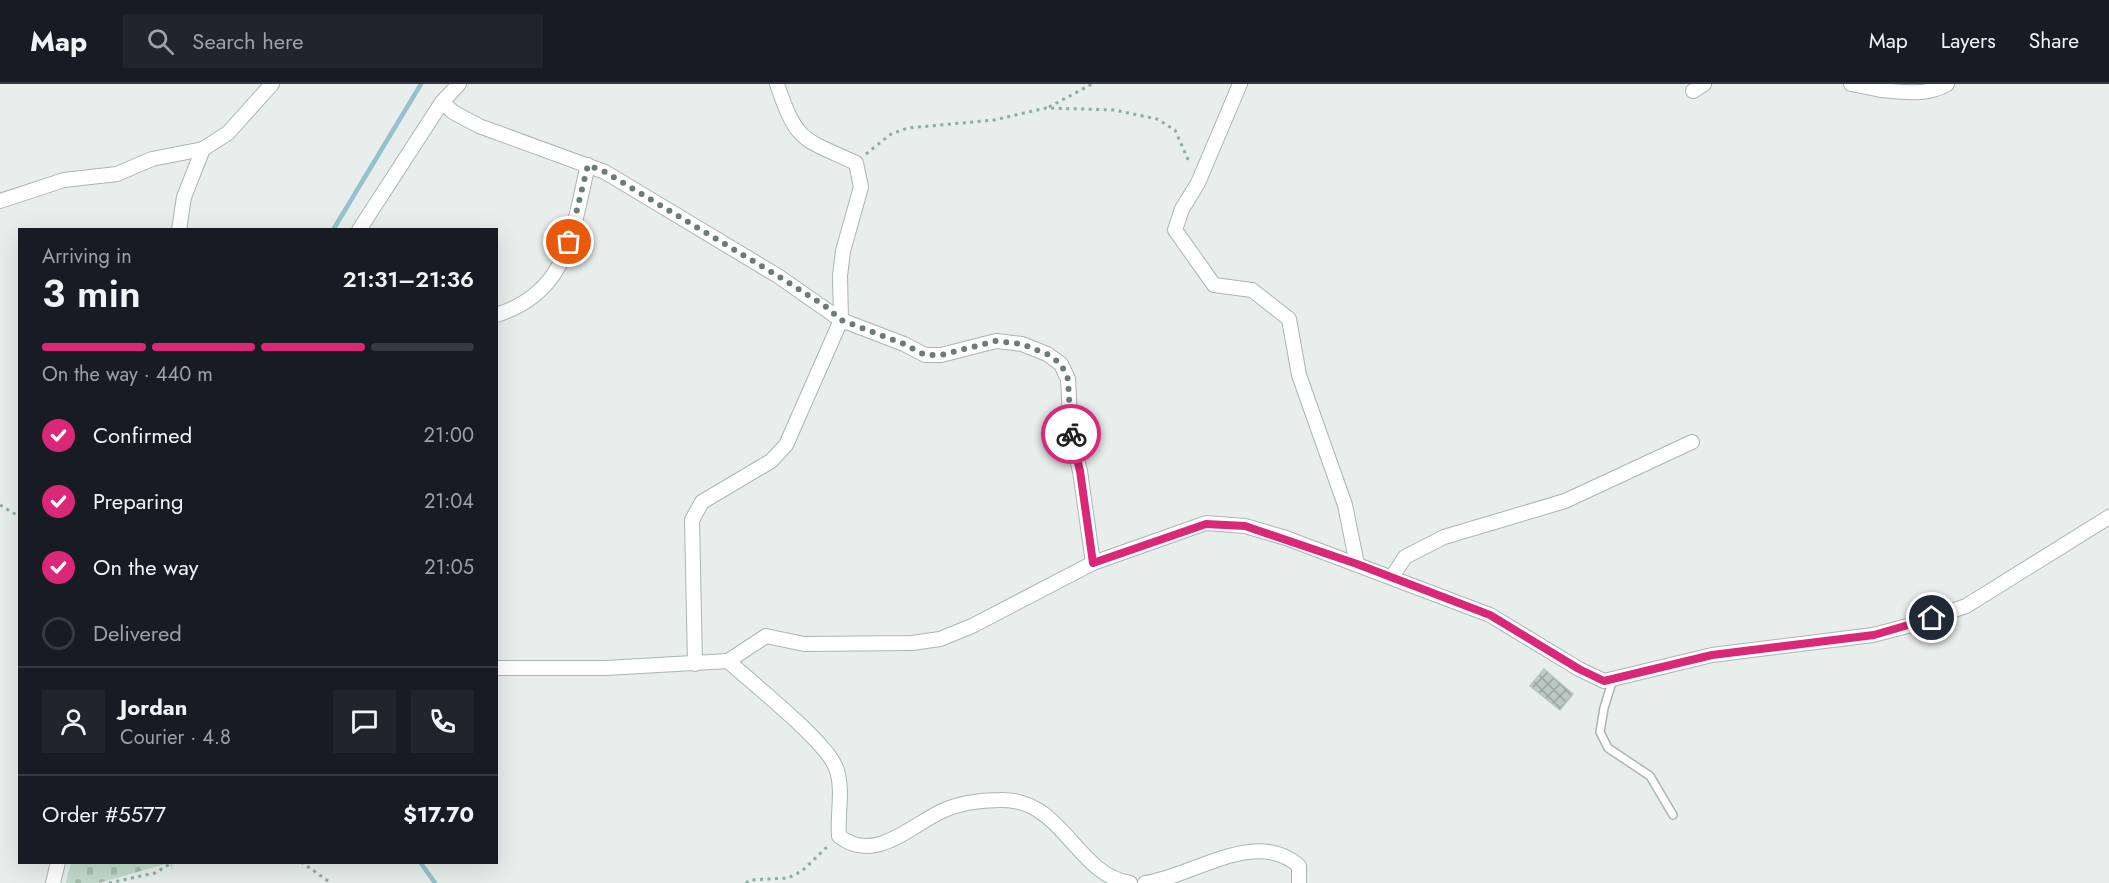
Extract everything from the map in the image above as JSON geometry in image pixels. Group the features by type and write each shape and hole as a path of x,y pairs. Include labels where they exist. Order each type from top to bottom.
{"street":[{"path":"0,201 64,180 117,174 152,159 203,149 228,133 272,84"},
{"path":"359,228 442,102 459,84"},
{"path":"695,664 692,520 702,502 771,460 786,445 841,320 840,276 843,251 861,187 856,163 802,139 788,118 777,84"},
{"path":"1240,84 1198,183 1182,209 1175,230 1214,285 1252,290 1288,319 1299,375 1345,505 1357,564"},
{"path":"1851,84 1910,93 1939,89 1947,84"},
{"path":"442,102 453,112 479,126 605,172 778,276 825,306 841,320 904,344 925,355 941,355 996,341 1022,344 1047,354 1061,364 1068,379 1071,436 1080,471 1093,563"},
{"path":"179,228 184,197 203,149"},
{"path":"498,314 511,310 545,288 559,269 569,242 588,165"},
{"path":"1392,577 1405,556 1444,537 1565,501 1692,442"},
{"path":"498,668 606,668 728,662 766,636 804,644 912,643 940,639 972,626 1093,563 1206,524 1215,524 1245,526 1357,564 1490,615 1579,669 1604,681 1712,655 1874,635 1915,624 1966,606 2109,517"},
{"path":"728,662 792,718 825,751 836,766 840,786 839,836 849,844 879,845 942,812 963,804 985,800 1014,799 1035,806 1054,821 1105,874 1130,883"},
{"path":"1145,883 1232,856 1275,853 1290,858 1299,866 1299,883"},
{"path":"53,883 58,864"}],"lane":[{"path":"1613,679 1600,732 1608,748 1650,776 1674,815"}],"path":[{"path":"856,163 884,139 908,128 994,120 1046,108 1092,84"},
{"path":"1046,108 1114,110 1157,119 1175,130 1198,183"},
{"path":"0,505 18,516"},
{"path":"746,883 750,880 788,878 802,871 839,836"},
{"path":"109,883 155,873 170,864"},
{"path":"304,864 332,883"}],"green space":[{"path":"71,864 166,864 99,883 66,883"}],"building":[{"path":"1544,669 1573,694 1560,710 1530,686"}],"waterway":[{"path":"334,228 421,84"},
{"path":"421,864 435,883"}],"way so far":[{"path":"569,242 588,165 605,172 778,276 825,306 841,320 904,344 925,355 941,355 974,344 996,341 1022,344 1047,354 1061,364 1068,379 1071,434"}],"route":[{"path":"1071,434 1080,471 1093,563 1206,524 1245,526 1286,538 1490,615 1579,669 1604,681 1712,655 1874,635 1932,618"}]}
